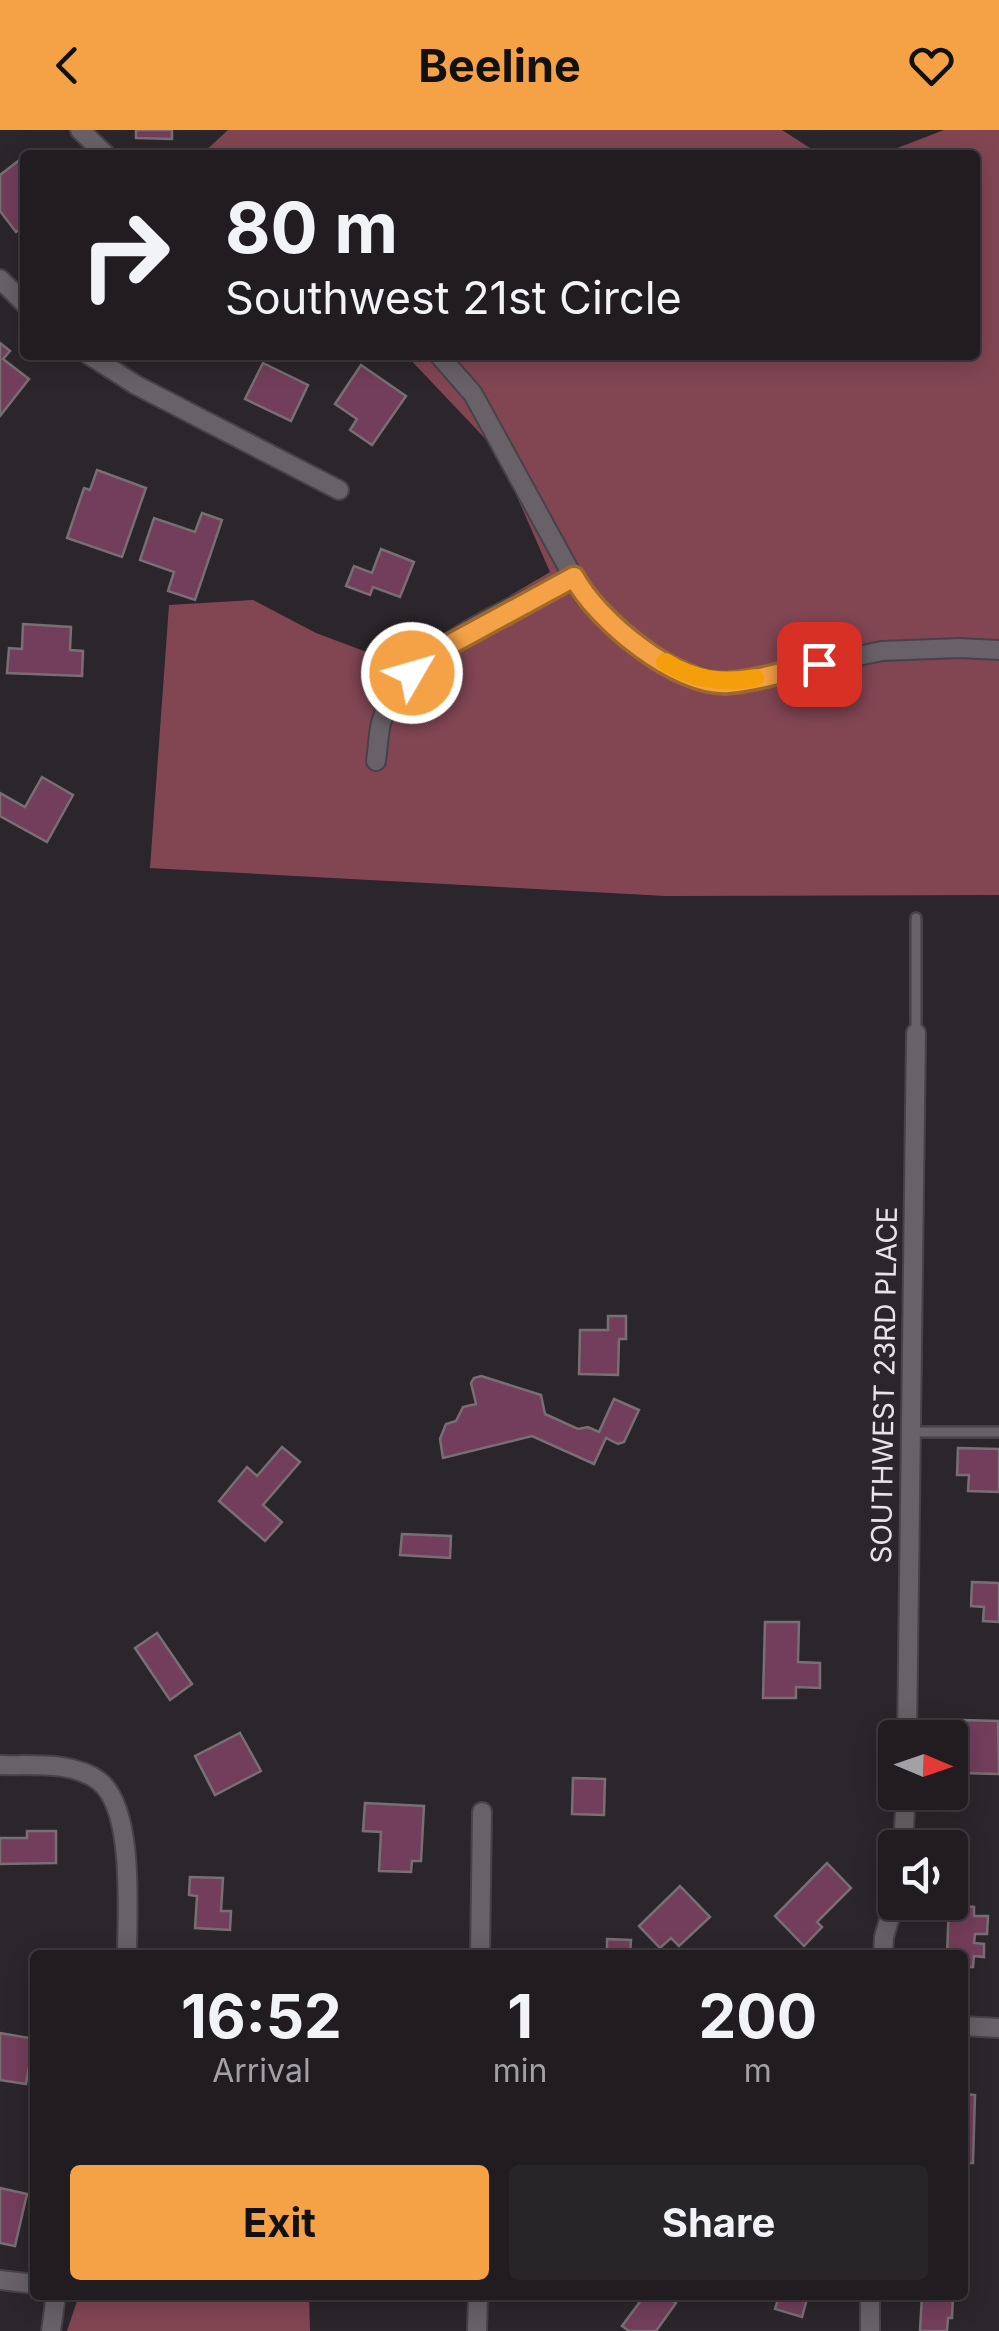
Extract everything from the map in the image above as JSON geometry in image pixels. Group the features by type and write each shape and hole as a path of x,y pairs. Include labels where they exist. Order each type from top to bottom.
{"street":[{"path":"80,130 101,150"},
{"path":"0,279 20,299"},
{"path":"96,360 153,394 339,490"},
{"path":"443,360 473,394 583,595 620,633 679,671 724,684 882,651 999,650"},
{"path":"376,761 382,720 398,689 427,657 574,577"},
{"name":"SOUTHWEST 23RD PLACE","path":"907,1720 916,1033"},
{"path":"0,1765 68,1767 101,1782 116,1810 127,1850 127,1950"},
{"path":"480,1950 482,1812"},
{"path":"883,1950 889,1920"},
{"path":"968,2026 999,2028"},
{"path":"0,2280 30,2283"},
{"path":"51,2331 55,2300"},
{"path":"477,2331 478,2300"},
{"path":"870,2300 870,2331"}],"lane":[{"path":"916,918 916,1033"},
{"path":"910,1432 999,1432"}],"shaded area":[{"path":"228,130 782,130 813,150 206,150"},
{"path":"944,130 999,130 999,895 666,896 150,868 169,605 253,600 316,633 396,663 550,572 497,451 411,360 980,360 980,150 892,150"},
{"path":"77,2300 309,2300 310,2331 67,2331"}],"building":[{"path":"136,130 172,130 172,139 136,138"},
{"path":"20,160 20,229 16,232 0,211 0,175"},
{"path":"0,343 10,351 3,359 29,379 0,416"},
{"path":"263,363 308,385 291,421 245,399"},
{"path":"361,365 406,396 372,445 350,430 357,419 335,404"},
{"path":"97,470 146,488 122,557 67,538 84,488 90,490"},
{"path":"202,513 222,520 195,600 168,591 174,572 140,560 154,518 195,532"},
{"path":"381,549 414,562 400,597 373,587 370,595 346,586 354,566 372,573"},
{"path":"23,624 71,627 70,650 83,651 82,676 7,673 9,648 22,649"},
{"path":"42,777 73,795 47,842 0,816 0,793 25,807"},
{"path":"608,1316 626,1316 626,1339 619,1339 618,1375 579,1374 580,1330 608,1330"},
{"path":"481,1376 541,1395 545,1414 578,1429 588,1427 599,1432 614,1399 639,1410 624,1442 618,1444 606,1438 594,1464 532,1436 443,1458 440,1439 446,1424 456,1421 463,1407 476,1404 471,1383"},
{"path":"282,1447 300,1462 263,1505 282,1522 265,1541 219,1501 247,1467 257,1476"},
{"path":"958,1448 999,1449 999,1492 968,1491 969,1475 957,1475"},
{"path":"402,1534 451,1536 450,1558 400,1555"},
{"path":"972,1582 999,1583 999,1622 983,1621 984,1607 971,1606"},
{"path":"765,1622 799,1622 798,1662 820,1663 820,1688 796,1687 796,1698 763,1698"},
{"path":"157,1633 192,1684 170,1700 135,1648"},
{"path":"968,1720 998,1721 999,1774 968,1773"},
{"path":"240,1733 261,1771 215,1795 195,1756"},
{"path":"573,1778 605,1779 604,1815 572,1814"},
{"path":"365,1803 424,1806 421,1861 412,1861 411,1872 379,1871 381,1832 363,1831"},
{"path":"27,1831 56,1831 56,1863 0,1864 0,1838 27,1838"},
{"path":"827,1863 851,1888 817,1922 822,1927 804,1946 775,1916"},
{"path":"190,1877 223,1878 221,1911 231,1911 230,1930 195,1928 197,1896 189,1895"},
{"path":"680,1886 710,1917 679,1946 671,1938 660,1948 639,1926"},
{"path":"968,1907 974,1907 974,1916 988,1916 987,1934 975,1934 974,1943 984,1944 984,1957 974,1956 973,1967 968,1967 968,1950 947,1950 948,1920 968,1920"},
{"path":"607,1939 631,1940 630,1950 607,1950"},
{"path":"0,2033 30,2038 26,2084 0,2080"},
{"path":"968,2094 975,2095 973,2163 968,2163"},
{"path":"0,2188 27,2194 15,2246 0,2243"},
{"path":"641,2300 676,2303 656,2331 629,2331 622,2326"},
{"path":"778,2300 807,2300 802,2317 775,2309"},
{"path":"922,2300 953,2300 947,2331 920,2331"}],"slow traffic":[{"path":"665,662 679,671 724,684 755,678"}],"route":[{"path":"412,673 427,657 574,577 583,595 620,633 679,671 724,684 819,664"}]}
